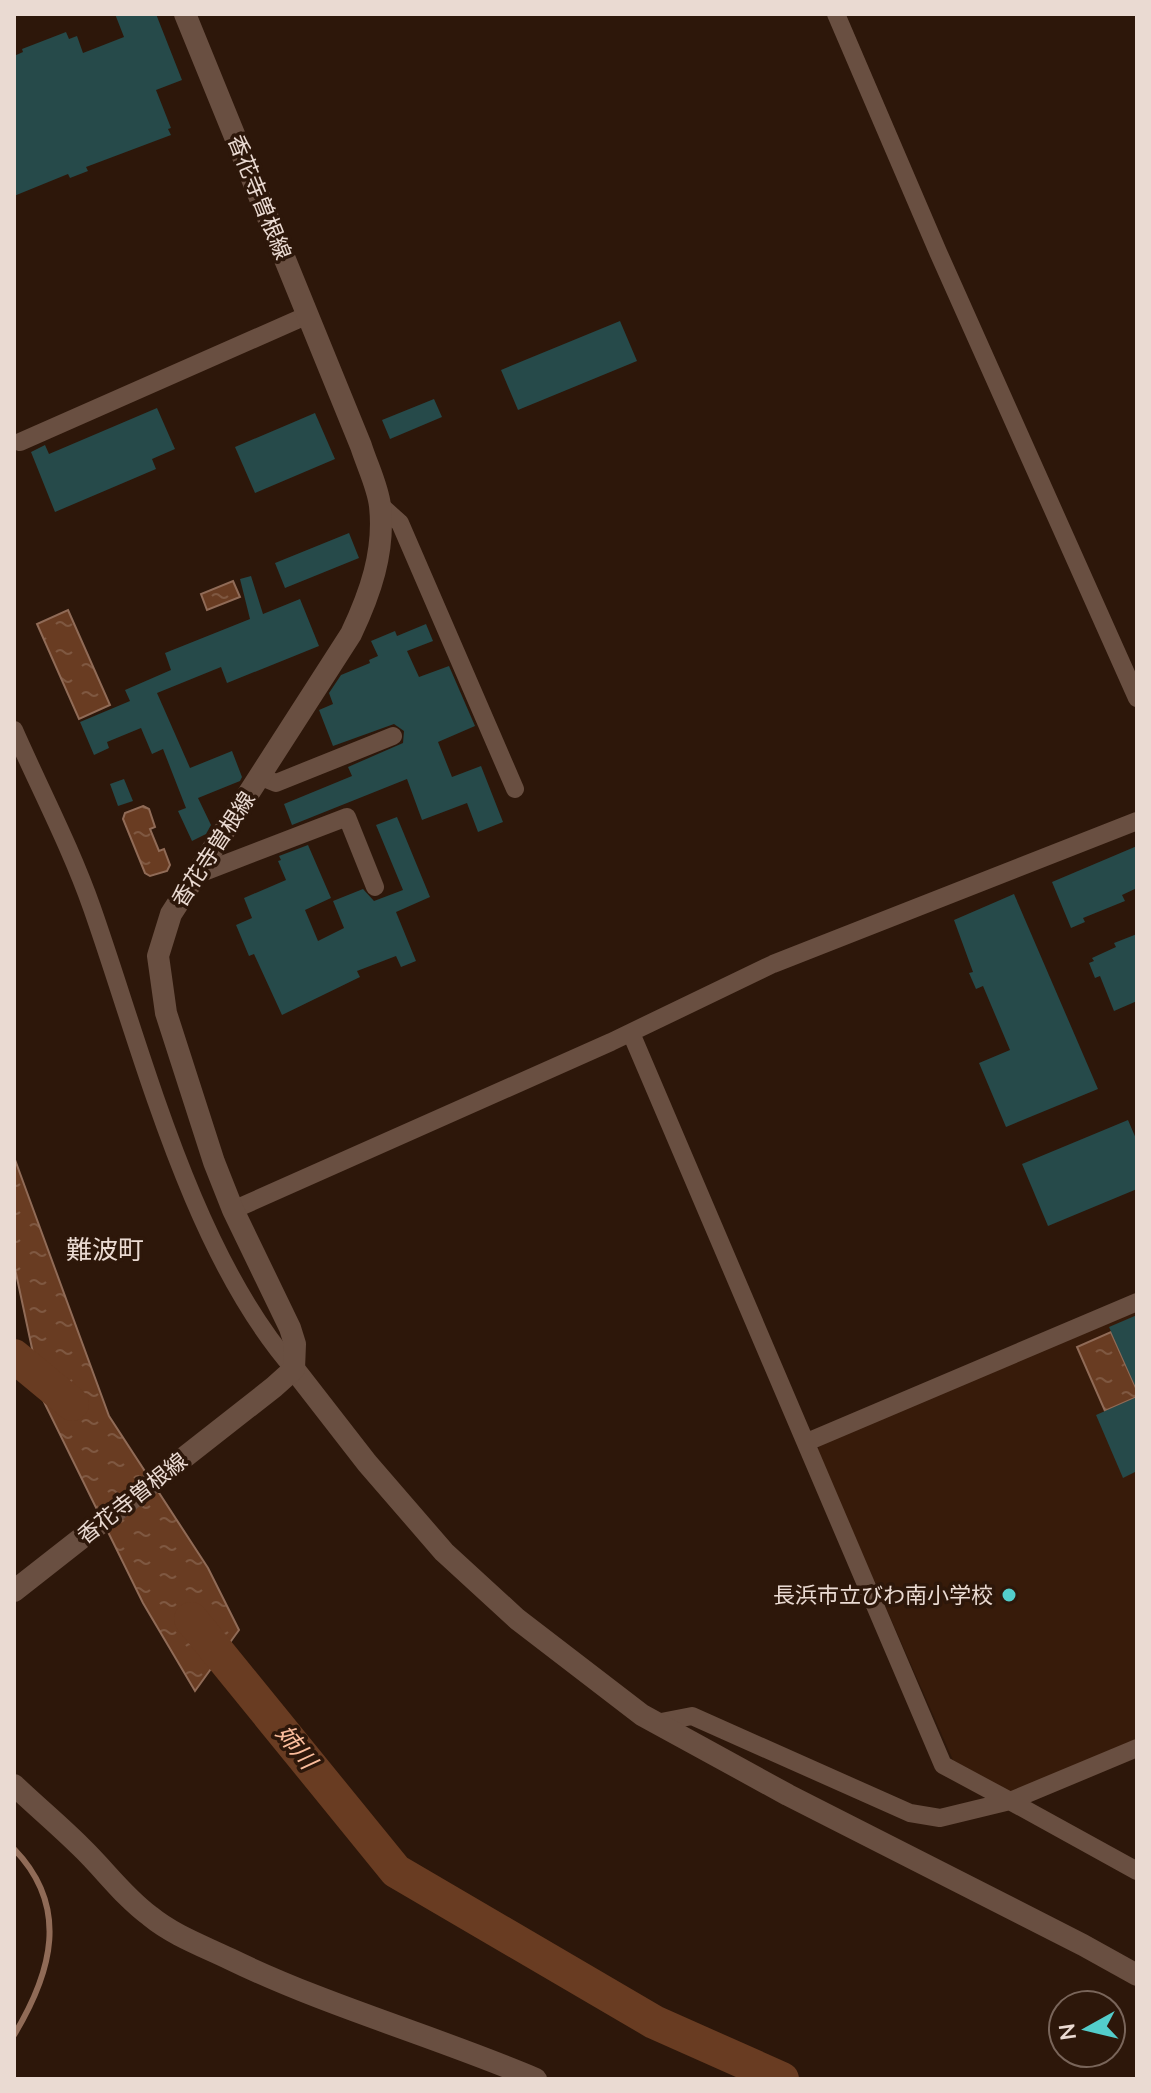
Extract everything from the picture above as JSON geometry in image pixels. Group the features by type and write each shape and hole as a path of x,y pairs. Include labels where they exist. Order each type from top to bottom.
{"main road":[{"name":"香花寺曽根線","path":"14,1591 274,1387 294,1369 296,1357 290,1328 233,1210 214,1162 166,1013 158,956 165,928 196,875 351,634 370,593 377,564 380,505 361,446 185,14"},
{"path":"294,1369 444,1552 517,1619 642,1715 788,1795 1137,1975"},
{"path":"14,1785 151,1918 190,1940 288,1987 424,2034 536,2079"}],"street":[{"path":"836,14 938,252 1137,698"},
{"path":"20,442 308,315"},
{"path":"380,505 400,523 515,789"},
{"path":"14,730 91,904 168,1129 212,1235 259,1325 294,1369"},
{"path":"259,776 276,783 393,736"},
{"path":"196,875 347,817 375,887"},
{"path":"233,1210 631,1033 773,964 1137,821"},
{"path":"631,1033 943,1765 1137,1871"},
{"path":"807,1442 1137,1302"},
{"path":"656,1723 692,1716 910,1813 940,1818 1010,1801 1137,1748"}],"shaded area":[{"name":"長浜市立びわ南小学校","path":"1137,1307 1137,1739 1009,1793 953,1760 817,1451 822,1440"}],"water":[{"path":"233,581 240,597 207,610 201,594"},
{"path":"68,610 110,705 79,719 37,624"},
{"path":"143,806 149,809 155,827 150,829 159,851 164,849 170,865 167,871 150,876 145,873 123,819 125,813"},
{"path":"14,1157 109,1416 208,1568 239,1630 195,1691 143,1603 43,1400 14,1264"},
{"path":"1111,1332 1137,1390 1137,1397 1105,1411 1077,1347"}],"building":[{"path":"115,14 156,14 182,80 156,90 171,135 86,167 88,171 70,178 68,174 14,196 14,56 23,52 22,49 66,32 69,39 77,36 83,53 124,37"},
{"path":"620,321 637,361 518,410 501,370"},
{"path":"434,399 442,417 390,439 382,420"},
{"path":"157,408 175,449 152,459 156,469 55,512 31,452 45,445 49,454"},
{"path":"315,413 335,459 255,493 235,447"},
{"path":"349,533 359,558 285,588 275,563"},
{"path":"251,576 263,614 300,599 319,646 227,683 221,667 157,693 190,768 232,751 242,777 240,781 198,798 211,825 206,834 192,841 178,811 186,808 163,749 152,754 141,728 107,742 109,748 94,755 80,722 130,701 125,690 171,670 165,653 250,619 240,579"},
{"path":"426,624 433,641 407,651 419,677 449,666 475,726 438,742 452,777 481,766 503,822 478,832 467,803 422,820 407,779 292,825 284,804 352,776 348,767 403,743 404,731 394,724 333,746 319,710 333,704 329,693 341,675 370,663 369,660 378,656 371,641 395,631 397,636"},
{"path":"124,779 133,801 118,806 110,784"},
{"path":"397,817 430,897 396,912 416,961 401,967 396,956 357,971 360,977 282,1015 254,954 249,956 236,925 252,918 244,898 286,880 279,856 308,845 331,898 305,910 318,941 344,928 333,901 363,889 374,901 403,890 376,825"},
{"path":"1137,846 1137,888 1122,895 1125,901 1083,918 1085,922 1071,928 1052,882"},
{"path":"1014,894 1098,1089 1006,1127 979,1063 1010,1050 983,986 976,989 969,973 973,972 954,920"},
{"path":"1137,934 1137,1001 1114,1011 1100,976 1095,978 1089,963 1094,961 1092,958 1116,947 1114,943"},
{"path":"1128,1120 1137,1141 1137,1189 1048,1226 1022,1164"},
{"path":"1137,1315 1137,1390 1109,1327"},
{"path":"1137,1397 1137,1471 1123,1478 1096,1415"}],"waterway":[{"path":"14,1356 72,1404"},
{"name":"姉川","path":"191,1619 396,1871 654,2022 782,2079"},
{"path":"14,1849 32,1871 49,1917 49,1940 38,1988 14,2035"}],"place":[{"name":"長浜市立びわ南小学校","path":"1009,1595"}],"district":[{"name":"難波町","path":"105,1250"}]}
